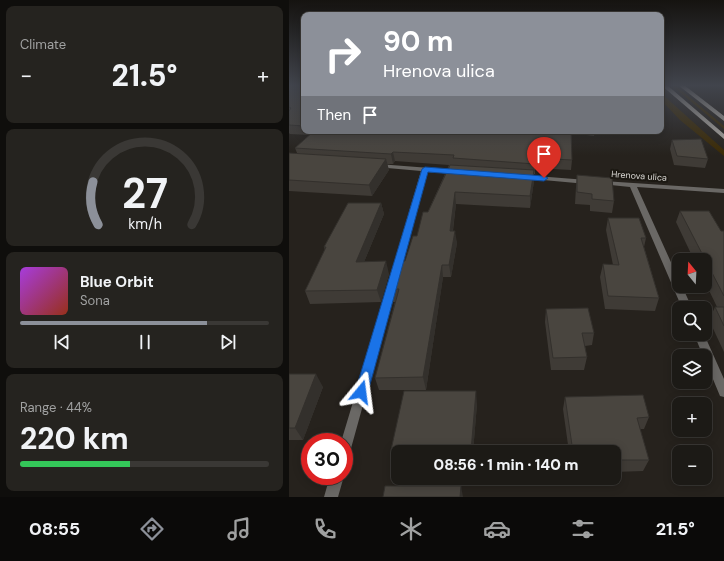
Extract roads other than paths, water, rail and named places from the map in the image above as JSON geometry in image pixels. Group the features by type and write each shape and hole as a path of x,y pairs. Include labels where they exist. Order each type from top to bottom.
{"main road":[{"path":"692,108 724,137"},
{"path":"711,108 724,119"}],"street":[{"path":"372,166 464,172"},
{"path":"349,433 425,169"},
{"name":"Hrenova ulica","path":"518,176 724,191"},
{"path":"633,185 684,301"},
{"path":"702,341 724,392"},
{"path":"331,497 334,485"}]}
